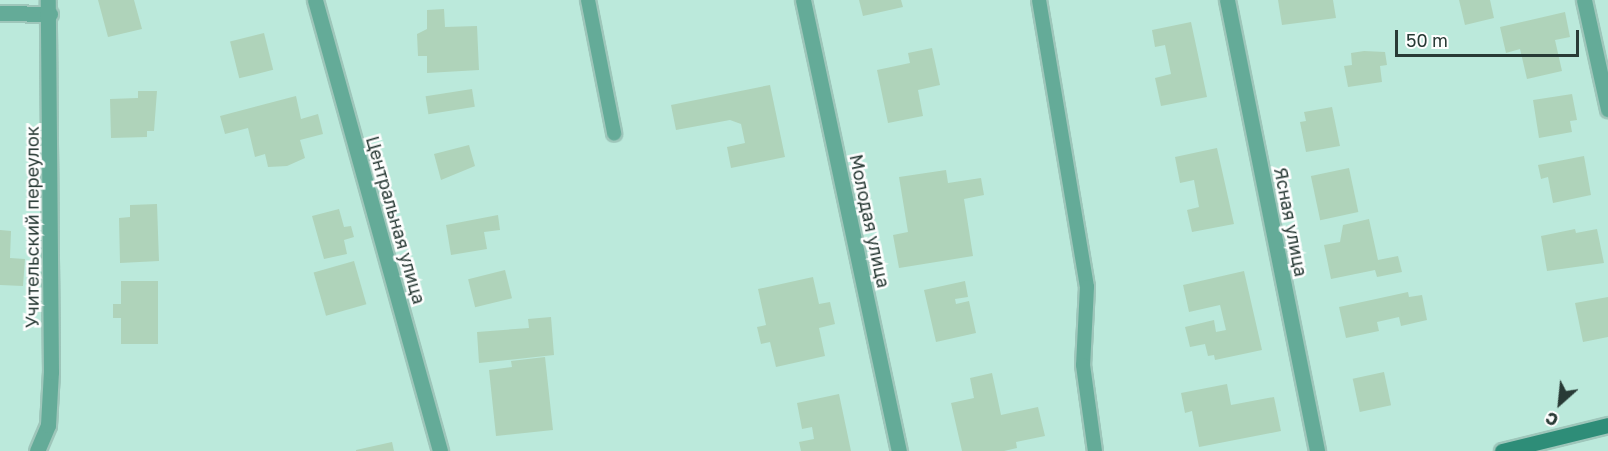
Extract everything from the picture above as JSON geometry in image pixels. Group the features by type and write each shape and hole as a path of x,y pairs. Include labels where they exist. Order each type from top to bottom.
{"street":[{"name":"Центральная улица","path":"315,0 440,451"},
{"name":"Молодая улица","path":"803,0 899,451"},
{"name":"Ясная улица","path":"1227,0 1317,451"},
{"path":"1584,0 1608,108"},
{"path":"0,14 49,7"},
{"name":"Учительский переулок","path":"37,451 48,425 51,372 49,7"},
{"path":"1502,451 1608,425"}],"lane":[{"path":"588,0 614,134"},
{"path":"1039,0 1086,276 1083,365 1095,451"}],"building":[{"path":"98,0 134,0 142,29 108,37"},
{"path":"859,0 901,0 903,7 863,16"},
{"path":"1278,0 1333,0 1336,18 1282,25"},
{"path":"1459,0 1490,0 1494,18 1465,25"},
{"path":"444,9 445,27 477,26 479,70 427,73 427,56 418,56 417,34 427,29 427,10"},
{"path":"1565,12 1570,37 1555,40 1562,71 1527,79 1520,49 1506,53 1500,27"},
{"path":"1191,22 1207,97 1161,106 1155,78 1171,74 1165,45 1155,47 1152,30"},
{"path":"264,33 273,70 239,78 230,41"},
{"path":"932,48 940,85 918,90 923,116 888,123 877,70 910,63 908,53"},
{"path":"1385,52 1387,65 1380,66 1382,82 1348,87 1344,66 1352,65 1351,53"},
{"path":"770,85 785,157 731,168 727,147 745,143 741,124 730,120 676,130 671,105"},
{"path":"472,89 475,107 428,114 426,96"},
{"path":"138,91 157,91 154,131 147,131 147,137 111,138 110,99 138,98"},
{"path":"1572,94 1577,120 1570,121 1572,132 1539,138 1533,100"},
{"path":"296,96 301,119 318,114 323,134 300,140 305,158 287,166 268,167 265,154 255,157 248,128 225,134 220,116"},
{"path":"1332,107 1340,146 1306,152 1300,122 1306,121 1304,112"},
{"path":"469,145 475,166 441,180 434,154"},
{"path":"1217,148 1234,224 1192,232 1187,210 1199,207 1194,180 1180,183 1175,157"},
{"path":"1584,156 1591,195 1553,203 1548,177 1541,179 1538,165"},
{"path":"1349,168 1358,212 1320,220 1311,176"},
{"path":"946,170 948,183 981,178 984,195 964,199 973,256 899,268 893,235 908,232 899,177"},
{"path":"157,204 159,261 120,263 119,218 130,217 130,205"},
{"path":"339,209 344,227 351,226 354,237 344,240 347,254 324,259 312,216"},
{"path":"498,215 500,230 484,232 487,249 451,255 446,225"},
{"path":"1369,219 1378,260 1398,256 1402,272 1377,277 1375,270 1331,279 1324,245 1340,242 1343,225"},
{"path":"1575,229 1576,233 1597,229 1604,263 1547,271 1541,236"},
{"path":"0,230 11,231 10,258 25,259 23,286 0,285"},
{"path":"354,261 366,304 326,316 314,273"},
{"path":"505,270 512,298 475,307 468,279"},
{"path":"1244,271 1262,350 1215,360 1214,355 1208,356 1205,344 1190,347 1185,327 1214,320 1216,332 1226,330 1220,305 1189,312 1183,285"},
{"path":"813,277 819,304 830,302 835,324 819,328 825,356 776,367 770,342 761,344 757,327 766,325 758,289"},
{"path":"121,281 158,281 158,344 121,344 121,318 113,318 113,304 121,304"},
{"path":"965,281 968,297 955,299 956,304 969,301 976,333 936,342 924,290"},
{"path":"1408,292 1409,297 1422,295 1427,320 1401,326 1399,317 1377,322 1379,331 1346,338 1339,307"},
{"path":"1608,297 1608,337 1583,342 1575,303"},
{"path":"551,317 554,355 479,363 477,332 529,328 528,319"},
{"path":"545,357 553,430 496,436 489,370 512,367 511,361"},
{"path":"1384,372 1391,405 1360,412 1353,379"},
{"path":"992,373 1001,415 1038,407 1045,436 1016,442 1017,448 1004,451 962,451 951,403 974,398 970,378"},
{"path":"1227,384 1231,405 1274,397 1281,431 1199,447 1192,411 1185,413 1181,393"},
{"path":"839,394 851,451 801,451 799,442 814,439 812,427 802,429 797,403"},
{"path":"392,442 394,451 356,451 356,450"}]}
